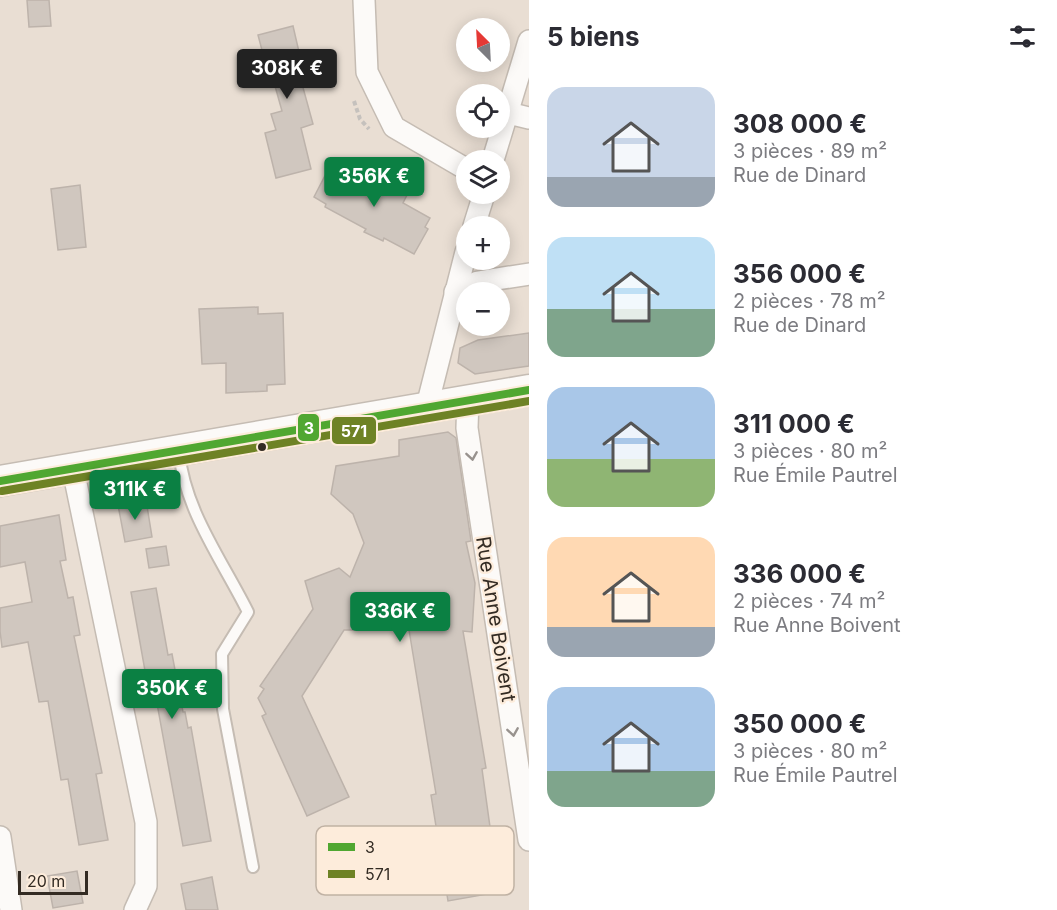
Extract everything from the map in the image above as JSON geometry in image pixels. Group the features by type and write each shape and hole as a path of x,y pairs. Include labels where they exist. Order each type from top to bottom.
{"main road":[{"path":"0,481 179,452 468,398 529,390"}],"street":[{"path":"364,0 367,72 394,127 456,163"},
{"path":"510,106 529,40"},
{"path":"510,113 529,118"},
{"path":"427,406 461,270"},
{"path":"455,292 478,282 529,274"},
{"name":"Rue Anne Boivent","path":"468,398 467,428 529,840"},
{"path":"73,469 146,822 146,886 135,910"},
{"path":"0,837 10,910"}],"lane":[{"path":"179,452 182,476 210,547 248,612 222,654 222,709 253,867"}],"building":[{"path":"27,0 49,0 51,26 29,27"},
{"path":"293,26 299,52 317,69 302,84 313,124 301,128 311,169 276,178 265,133 276,130 271,114 282,111 275,86 263,73 258,55 263,54 258,35"},
{"path":"330,166 355,179 360,169 407,195 403,203 430,218 425,227 428,229 414,254 384,238 383,241 364,232 366,229 325,207 326,204 314,197"},
{"path":"80,185 86,247 58,250 51,189"},
{"path":"258,307 258,314 283,313 285,384 267,385 267,391 226,393 226,363 202,364 199,309"},
{"path":"529,333 529,366 475,374 458,363 460,348 478,340"},
{"path":"448,432 456,438 471,541 466,542 475,583 472,632 463,631 486,768 482,769 490,826 436,826 431,795 436,794 409,630 344,630 302,696 349,797 307,816 262,716 266,714 258,698 264,689 260,686 313,609 305,581 339,568 350,577 364,543 353,514 331,494 336,466 399,456 399,440"},
{"path":"146,500 152,537 125,542 118,505"},
{"path":"59,515 66,560 60,561 68,598 73,597 80,635 74,636 102,773 96,774 108,840 79,845 68,779 61,780 48,701 39,702 28,642 2,647 0,631 0,608 32,602 25,562 0,567 0,526"},
{"path":"166,546 169,565 149,568 146,549"},
{"path":"156,588 168,655 172,654 183,712 185,712 188,728 191,727 211,841 183,846 156,698 150,699 131,592"},
{"path":"77,871 83,903 53,908 47,876"},
{"path":"212,877 218,910 186,910 181,884"},
{"path":"447,895 482,895 448,901"}],"transit line":[{"name":"3","path":"0,481 529,390"},
{"name":"571","path":"2,491 529,401"}]}
